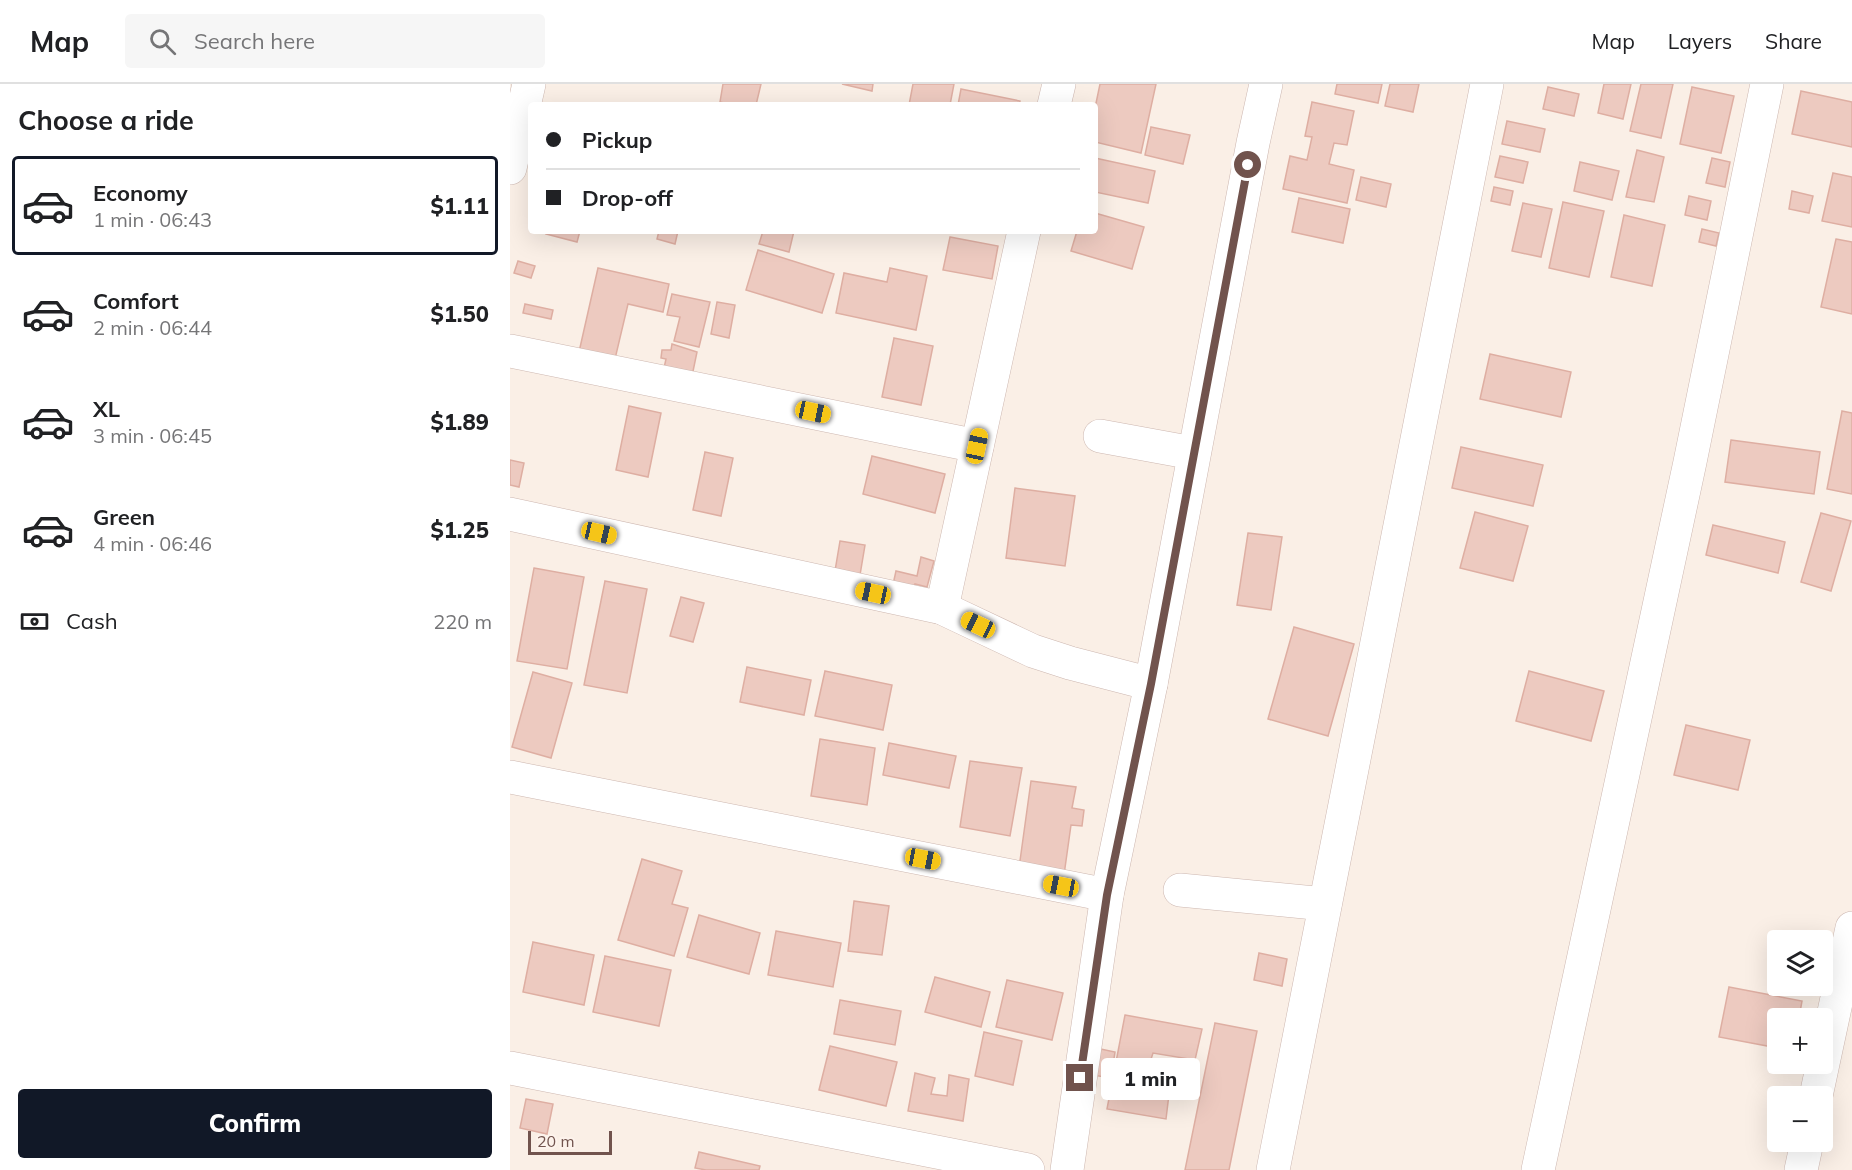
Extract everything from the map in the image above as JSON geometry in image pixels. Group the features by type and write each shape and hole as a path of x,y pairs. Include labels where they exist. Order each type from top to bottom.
{"street":[{"path":"1055,102 1059,84"},
{"path":"1067,1170 1107,895 1151,684 1252,143 1266,84"},
{"path":"1273,1170 1487,84"},
{"path":"1538,1170 1690,462 1767,84"},
{"path":"510,168 528,115"},
{"path":"942,608 1023,234"},
{"path":"510,351 977,446"},
{"path":"1100,436 1193,453"},
{"path":"510,514 942,608 1033,651 1151,684"},
{"path":"510,777 1107,895"},
{"path":"1180,890 1325,904"},
{"path":"1818,1086 1852,928"},
{"path":"510,1068 1028,1170"},
{"path":"1801,1170 1805,1152"}],"building":[{"path":"723,84 761,84 757,102 720,102"},
{"path":"842,84 873,84 872,91"},
{"path":"913,84 954,84 951,102 910,102"},
{"path":"1100,84 1156,84 1141,153 1098,143 1096,102"},
{"path":"1337,84 1382,84 1378,103 1335,94"},
{"path":"1390,84 1419,84 1413,112 1385,106"},
{"path":"1604,84 1631,84 1623,119 1598,113"},
{"path":"1641,84 1673,84 1661,138 1630,131"},
{"path":"1548,87 1579,94 1574,116 1543,109"},
{"path":"1692,87 1734,96 1721,153 1680,144"},
{"path":"961,89 1020,101 1020,102 959,102"},
{"path":"1801,91 1852,102 1852,147 1792,134"},
{"path":"1312,102 1354,111 1347,145 1334,143 1329,164 1354,170 1347,203 1283,189 1290,156 1307,160 1312,137 1305,136"},
{"path":"1507,121 1545,129 1540,152 1502,144"},
{"path":"1151,127 1190,135 1183,164 1145,155"},
{"path":"1637,150 1664,157 1654,202 1626,197"},
{"path":"1500,156 1528,162 1523,183 1495,177"},
{"path":"1712,158 1730,162 1725,187 1706,183"},
{"path":"1098,159 1155,171 1148,203 1098,193"},
{"path":"1580,162 1619,171 1612,200 1574,191"},
{"path":"1833,173 1852,177 1852,227 1822,221"},
{"path":"1361,177 1391,184 1386,207 1356,200"},
{"path":"1494,187 1513,191 1510,205 1491,201"},
{"path":"1792,191 1813,196 1809,213 1789,209"},
{"path":"1689,196 1711,201 1707,220 1685,215"},
{"path":"1299,198 1350,209 1343,243 1292,232"},
{"path":"1563,202 1604,211 1589,277 1549,268"},
{"path":"1523,203 1552,209 1541,257 1512,251"},
{"path":"1098,214 1144,227 1132,269 1071,251 1076,234 1098,234"},
{"path":"1624,215 1665,225 1652,286 1611,277"},
{"path":"1702,229 1719,233 1716,246 1699,242"},
{"path":"546,234 579,234 577,242"},
{"path":"658,234 677,234 675,244 657,239"},
{"path":"762,234 793,234 789,252 759,244"},
{"path":"950,237 998,246 992,279 943,270"},
{"path":"1836,239 1852,242 1852,314 1821,307"},
{"path":"758,250 834,274 822,313 746,290"},
{"path":"518,261 535,266 531,278 514,273"},
{"path":"598,268 669,284 663,312 628,304 615,359 579,352"},
{"path":"890,268 927,276 916,330 836,313 844,273 887,282"},
{"path":"672,294 710,302 699,347 674,341 680,317 667,315"},
{"path":"717,302 735,305 729,338 711,334"},
{"path":"525,304 553,310 551,319 523,313"},
{"path":"894,338 933,346 921,405 882,397"},
{"path":"672,344 697,352 691,381 662,377 666,359 661,358 662,350 671,350"},
{"path":"1490,354 1571,372 1561,417 1480,399"},
{"path":"629,406 661,413 648,477 616,470"},
{"path":"1842,411 1852,413 1852,494 1827,489"},
{"path":"1731,440 1820,452 1814,494 1725,482"},
{"path":"1461,447 1543,465 1533,506 1452,488"},
{"path":"705,452 733,458 721,516 693,510"},
{"path":"872,456 945,474 935,513 863,494"},
{"path":"510,460 524,463 519,487 510,485"},
{"path":"1015,488 1075,496 1065,566 1006,558"},
{"path":"1475,512 1528,526 1513,581 1460,568"},
{"path":"1821,513 1851,521 1831,591 1801,582"},
{"path":"1713,525 1785,542 1778,573 1706,555"},
{"path":"1248,533 1282,537 1271,610 1237,605"},
{"path":"840,541 865,545 859,581 834,577"},
{"path":"921,557 934,561 927,587 915,584 912,594 892,589 896,571 917,576"},
{"path":"534,568 584,577 567,669 517,661"},
{"path":"605,581 647,589 627,693 584,685"},
{"path":"681,597 704,603 693,642 670,636"},
{"path":"1294,627 1354,644 1328,736 1268,719"},
{"path":"747,667 811,680 804,715 740,702"},
{"path":"825,671 892,685 883,730 815,716"},
{"path":"1529,671 1604,691 1591,741 1516,721"},
{"path":"533,672 572,683 551,758 512,747"},
{"path":"1686,725 1750,740 1738,790 1674,775"},
{"path":"820,739 875,748 867,805 811,796"},
{"path":"889,743 956,756 949,788 883,775"},
{"path":"970,761 1022,768 1010,836 960,827"},
{"path":"1031,781 1076,787 1072,808 1084,810 1082,826 1071,825 1064,875 1019,868"},
{"path":"642,859 682,871 672,904 688,908 674,956 618,940"},
{"path":"854,901 889,906 882,955 848,951"},
{"path":"699,915 760,933 749,974 687,957"},
{"path":"776,931 841,943 833,987 768,975"},
{"path":"533,942 594,955 584,1005 523,992"},
{"path":"1259,953 1287,959 1282,986 1254,980"},
{"path":"605,956 671,970 659,1026 593,1012"},
{"path":"935,977 990,992 981,1027 925,1012"},
{"path":"1007,980 1063,993 1052,1040 996,1027"},
{"path":"1729,987 1802,1001 1801,1008 1767,1008 1767,1046 1719,1037"},
{"path":"840,1000 901,1011 895,1045 834,1034"},
{"path":"1125,1015 1202,1029 1195,1060 1153,1053 1144,1081 1170,1086 1166,1119 1107,1109"},
{"path":"1215,1023 1257,1031 1229,1170 1185,1170"},
{"path":"984,1032 1022,1041 1013,1085 975,1076"},
{"path":"830,1046 897,1062 886,1106 819,1090"},
{"path":"1096,1048 1115,1052 1111,1078 1092,1075"},
{"path":"915,1073 935,1078 931,1094 947,1096 949,1075 969,1079 963,1121 908,1111"},
{"path":"526,1099 553,1104 547,1134 520,1128"},
{"path":"699,1152 760,1166 759,1170 695,1168"}],"route":[{"path":"1080,1078 1107,895 1151,684 1248,165"}]}
